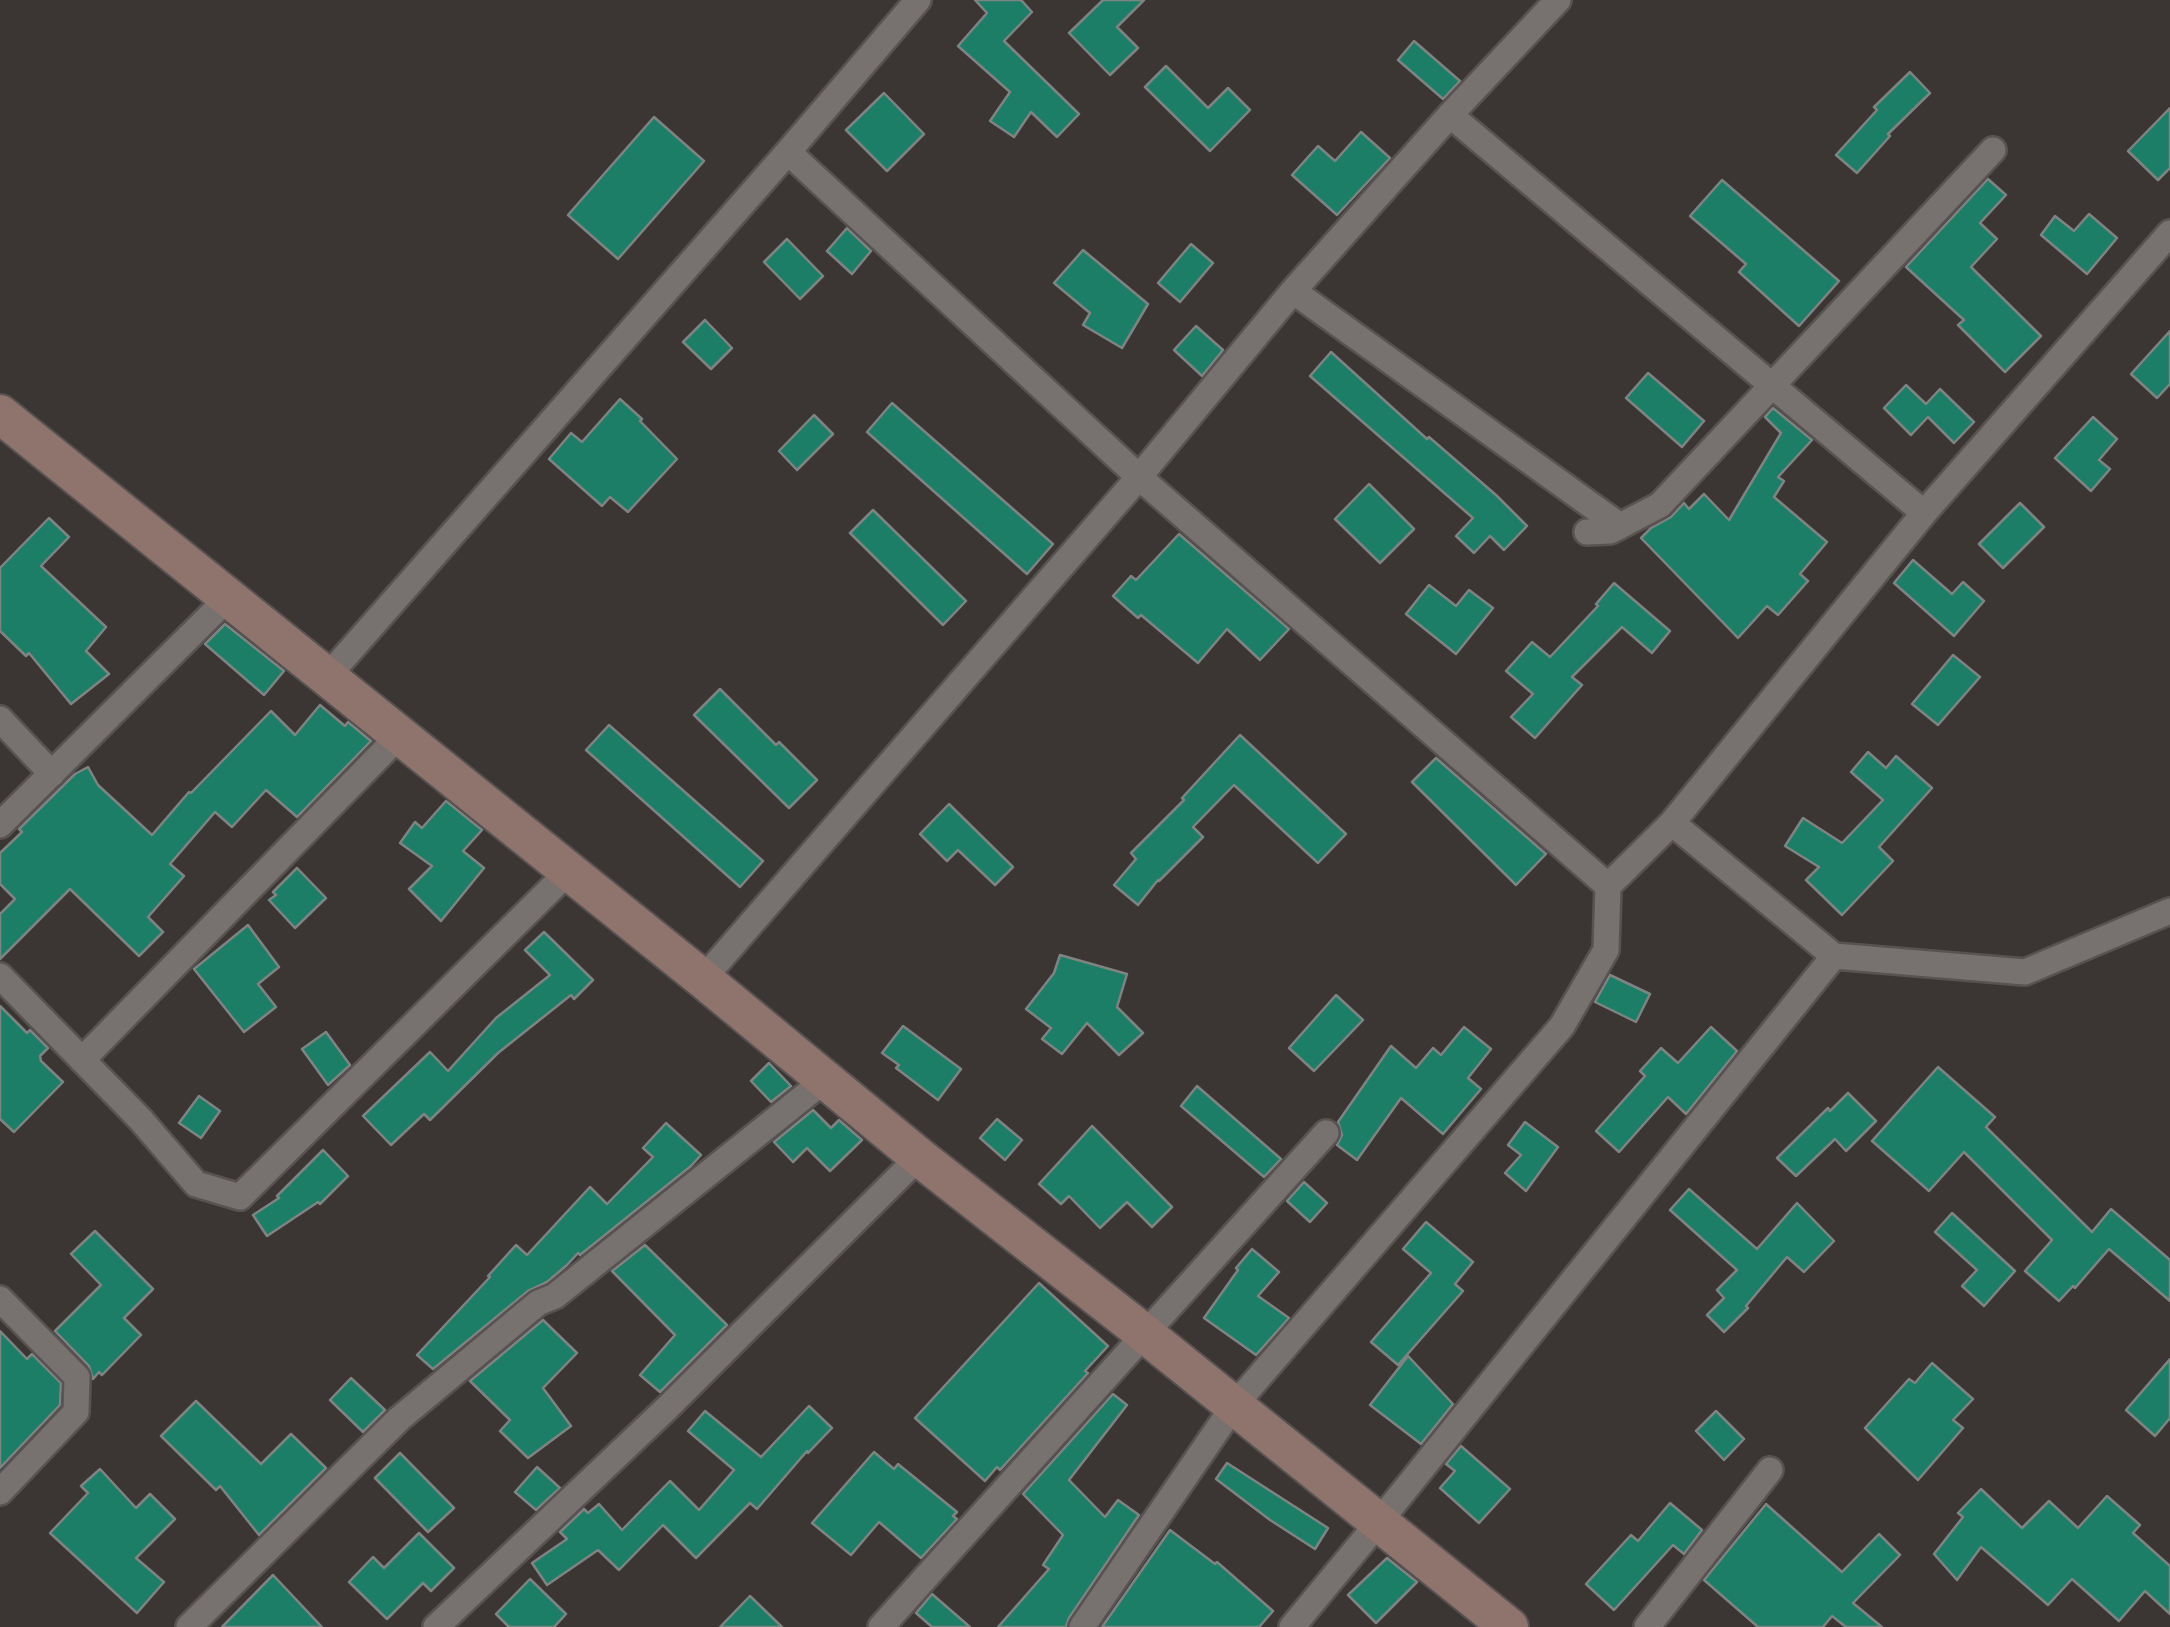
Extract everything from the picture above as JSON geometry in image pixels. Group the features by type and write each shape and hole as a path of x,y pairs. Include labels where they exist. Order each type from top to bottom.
{"street":[{"path":"327,677 918,0"},
{"path":"702,978 1139,477 1293,291 1558,0"},
{"path":"1450,116 1924,513"},
{"path":"1587,532 1610,531 1660,505 1993,150"},
{"path":"788,152 1139,477 1608,886"},
{"path":"1082,1627 1232,1406 1562,1026 1606,950 1608,886 1672,824 1924,513 2170,233"},
{"path":"1293,291 1620,526"},
{"path":"0,414 1509,1627"},
{"path":"0,825 228,598"},
{"path":"0,718 52,774"},
{"path":"82,1060 399,736"},
{"path":"1672,824 1834,956 2025,972 2170,910"},
{"path":"0,976 141,1120 196,1184 240,1197 569,871"},
{"path":"1292,1627 1834,956"},
{"path":"189,1627 399,1419 538,1303 555,1296 826,1080"},
{"path":"880,1627 1326,1134"},
{"path":"436,1627 666,1409 920,1157"},
{"path":"0,1298 77,1376 76,1412 0,1492"},
{"path":"1646,1627 1770,1470"}],"building":[{"path":"975,0 1021,0 1032,12 1004,41 1079,114 1057,137 1031,112 1014,137 990,121 1010,92 958,46 987,13"},
{"path":"1103,0 1144,0 1117,27 1138,48 1110,75 1069,33"},
{"path":"1414,41 1460,81 1443,99 1398,60"},
{"path":"1166,66 1208,108 1228,88 1250,110 1210,151 1145,87"},
{"path":"1910,72 1930,93 1888,134 1857,173 1836,155 1877,110 1874,107"},
{"path":"884,93 924,134 887,171 846,130"},
{"path":"2170,108 2170,168 2158,180 2128,151"},
{"path":"654,117 704,161 618,259 568,215"},
{"path":"1361,132 1390,158 1337,215 1292,175 1318,146 1335,161"},
{"path":"1988,179 2006,195 1980,223 1997,239 1971,267 2041,336 2005,372 1958,325 1964,320 1906,267"},
{"path":"1722,180 1839,281 1799,326 1739,272 1746,264 1690,216"},
{"path":"2089,214 2117,238 2087,274 2041,235 2055,216 2074,231"},
{"path":"847,228 871,251 852,274 827,251"},
{"path":"787,239 823,276 800,299 764,262"},
{"path":"1191,244 1213,263 1180,302 1158,283"},
{"path":"1083,250 1148,304 1122,348 1083,325 1090,313 1054,283"},
{"path":"705,320 732,348 711,369 683,342"},
{"path":"1196,326 1223,350 1202,376 1174,350"},
{"path":"2170,331 2170,384 2157,398 2131,374"},
{"path":"1331,352 1527,526 1504,550 1490,536 1474,553 1456,536 1473,518 1310,376"},
{"path":"1648,373 1704,421 1682,447 1626,398"},
{"path":"1906,385 1926,404 1940,389 1974,422 1954,443 1928,417 1911,435 1884,408"},
{"path":"620,399 677,459 628,512 610,497 602,506 549,459 571,433 582,442"},
{"path":"892,403 1053,544 1027,574 867,432"},
{"path":"1773,408 1812,440 1778,477 1784,481 1774,497 1827,542 1800,574 1808,581 1778,615 1767,606 1738,638 1641,538 1684,503 1689,509 1704,494 1729,520 1781,433 1765,417"},
{"path":"814,415 833,434 797,470 779,451"},
{"path":"2093,417 2117,439 2099,460 2110,469 2091,491 2055,458"},
{"path":"1369,484 1414,529 1380,563 1335,519"},
{"path":"2020,503 2044,527 2003,568 1979,544"},
{"path":"873,510 966,601 943,625 850,533"},
{"path":"49,518 69,537 41,566 106,627 86,651 109,674 71,704 29,653 26,656 0,631 0,568"},
{"path":"1179,534 1289,629 1260,660 1227,629 1198,663 1113,596 1131,576 1136,580"},
{"path":"1913,560 1952,594 1963,582 1984,601 1954,636 1894,583"},
{"path":"1614,583 1670,631 1652,653 1622,627 1572,677 1582,685 1535,738 1511,717 1533,694 1506,671 1532,642 1550,657"},
{"path":"1429,585 1456,606 1469,590 1493,608 1456,654 1406,614"},
{"path":"225,624 284,671 264,695 205,644"},
{"path":"1953,655 1980,677 1938,725 1912,704"},
{"path":"720,689 817,780 789,808 694,715"},
{"path":"320,705 371,741 297,817 266,790 232,827 215,812 170,864 184,876 148,917 163,932 139,956 70,889 0,959 0,914 15,899 0,884 0,853 75,774 88,767 98,785 152,835 189,792 271,711 295,735"},
{"path":"609,725 763,861 740,887 586,750"},
{"path":"1240,735 1346,834 1318,863 1234,785 1193,827 1203,837 1138,905 1114,885 1136,859 1131,853"},
{"path":"1868,752 1886,768 1896,756 1932,788 1879,847 1893,861 1842,915 1806,880 1819,867 1785,846 1803,818 1842,843 1883,800 1851,772"},
{"path":"1436,758 1546,854 1516,885 1412,782"},
{"path":"446,801 482,830 463,851 484,868 441,921 409,889 432,866 400,843 415,822 422,828"},
{"path":"949,804 1013,867 995,885 958,850 947,861 920,834"},
{"path":"297,868 326,898 295,928 269,900"},
{"path":"248,925 279,967 258,984 276,1007 244,1032 194,969"},
{"path":"544,932 593,980 574,999 571,995 498,1053 430,1120 424,1114 391,1145 363,1116 430,1052 448,1071 496,1018 550,975 525,950"},
{"path":"1060,955 1127,974 1117,1007 1143,1033 1119,1055 1087,1023 1062,1054 1042,1039 1051,1028 1026,1009 1054,973"},
{"path":"1610,975 1650,994 1636,1022 1595,1002"},
{"path":"1336,995 1363,1020 1314,1071 1289,1048"},
{"path":"0,1006 48,1048 40,1056 41,1061 63,1082 14,1132 0,1119"},
{"path":"903,1026 961,1069 938,1100 882,1053"},
{"path":"1464,1027 1491,1049 1468,1078 1481,1089 1443,1134 1401,1098 1357,1160 1337,1145 1342,1135 1338,1122 1391,1046 1416,1068 1433,1048 1441,1055"},
{"path":"1711,1027 1737,1051 1686,1114 1668,1097 1619,1152 1596,1131 1645,1076 1640,1071 1661,1048 1678,1063"},
{"path":"326,1032 350,1065 328,1085 302,1049"},
{"path":"769,1063 791,1086 771,1102 751,1081"},
{"path":"1938,1067 1995,1117 1986,1127 2092,1232 2111,1209 2170,1260 2170,1301 2109,1249 2059,1301 2025,1271 2052,1240 1964,1152 1929,1191 1872,1141"},
{"path":"1197,1086 1281,1159 1264,1177 1181,1106"},
{"path":"1848,1093 1876,1121 1846,1151 1835,1139 1796,1176 1777,1158"},
{"path":"199,1096 220,1111 201,1138 179,1123"},
{"path":"813,1110 831,1128 839,1120 862,1140 830,1171 807,1148 793,1162 774,1142"},
{"path":"997,1119 1022,1140 1005,1160 980,1138"},
{"path":"1525,1122 1558,1147 1526,1191 1505,1173 1521,1155 1508,1145"},
{"path":"666,1123 701,1155 691,1166 433,1369 417,1355 516,1245 527,1255 590,1187 607,1204 653,1157 643,1148"},
{"path":"1092,1126 1172,1207 1152,1227 1127,1202 1100,1228 1069,1196 1061,1204 1039,1184"},
{"path":"323,1150 348,1176 320,1204 267,1236 253,1215 279,1198"},
{"path":"1304,1182 1327,1203 1310,1222 1287,1201"},
{"path":"1689,1189 1757,1249 1797,1203 1834,1241 1804,1272 1787,1257 1724,1332 1707,1315 1724,1298 1717,1290 1737,1270 1670,1210"},
{"path":"1952,1213 2015,1271 1984,1306 1962,1286 1977,1270 1935,1232"},
{"path":"1426,1222 1473,1262 1455,1284 1463,1291 1398,1365 1371,1342 1431,1273 1403,1249"},
{"path":"95,1231 153,1289 124,1318 141,1335 102,1375 99,1372 93,1379 89,1366 55,1331 101,1285 71,1254"},
{"path":"645,1245 727,1325 660,1392 640,1375 675,1335 612,1271"},
{"path":"1252,1249 1279,1272 1258,1296 1289,1318 1256,1355 1204,1318"},
{"path":"1039,1283 1108,1346 1000,1470 997,1467 985,1481 915,1418"},
{"path":"543,1320 577,1353 543,1388 571,1426 528,1458 500,1431 510,1420 470,1381"},
{"path":"0,1331 27,1359 32,1354 61,1383 60,1405 0,1468"},
{"path":"1408,1356 1453,1404 1421,1444 1370,1405"},
{"path":"2170,1359 2170,1418 2155,1436 2126,1410"},
{"path":"1932,1363 1973,1399 1953,1420 1963,1428 1918,1480 1865,1428 1909,1379 1915,1383"},
{"path":"351,1378 385,1410 363,1432 330,1400"},
{"path":"1113,1394 1127,1405 1069,1480 1105,1517 1118,1500 1139,1515 1066,1627 998,1627 1049,1569 1043,1565 1063,1535 1023,1494"},
{"path":"196,1401 261,1464 291,1434 326,1468 259,1535 220,1486 216,1490 161,1436"},
{"path":"809,1406 832,1428 757,1509 750,1503 696,1558 663,1525 619,1570 598,1550 547,1585 532,1563 567,1539 560,1532 584,1509 588,1513 599,1504 622,1530 670,1481 699,1510 734,1470 688,1431 705,1411 761,1457"},
{"path":"1716,1411 1744,1439 1724,1460 1696,1431"},
{"path":"1461,1446 1510,1489 1479,1523 1440,1488 1455,1471 1446,1464"},
{"path":"874,1452 894,1469 898,1464 957,1512 953,1516 957,1519 921,1558 879,1522 851,1555 812,1523"},
{"path":"400,1453 454,1508 428,1532 375,1478"},
{"path":"1227,1463 1328,1528 1315,1549 1216,1479"},
{"path":"537,1467 560,1488 536,1510 515,1492"},
{"path":"100,1469 136,1508 150,1494 175,1519 136,1558 164,1582 137,1613 50,1533 88,1493 81,1486"},
{"path":"1981,1489 2022,1528 2049,1501 2078,1528 2107,1496 2140,1525 2133,1533 2170,1566 2170,1614 2145,1591 2119,1621 2072,1579 2048,1605 1981,1547 1957,1580 1934,1554 1963,1517 1958,1513"},
{"path":"1670,1503 1702,1530 1684,1554 1673,1545 1614,1610 1586,1584 1631,1535 1638,1541"},
{"path":"1766,1504 1842,1572 1879,1534 1900,1555 1853,1603 1882,1627 1846,1627 1832,1616 1823,1627 1758,1627 1704,1580"},
{"path":"1170,1530 1217,1562 1273,1611 1259,1627 1102,1627"},
{"path":"419,1533 454,1568 431,1591 423,1583 387,1619 349,1582 373,1557 384,1568"},
{"path":"1387,1558 1417,1582 1376,1623 1348,1595"},
{"path":"273,1575 322,1627 222,1627"},
{"path":"530,1579 566,1614 554,1627 509,1627 496,1614"},
{"path":"932,1594 970,1627 932,1627 916,1613"},
{"path":"750,1596 782,1627 720,1627"}]}
